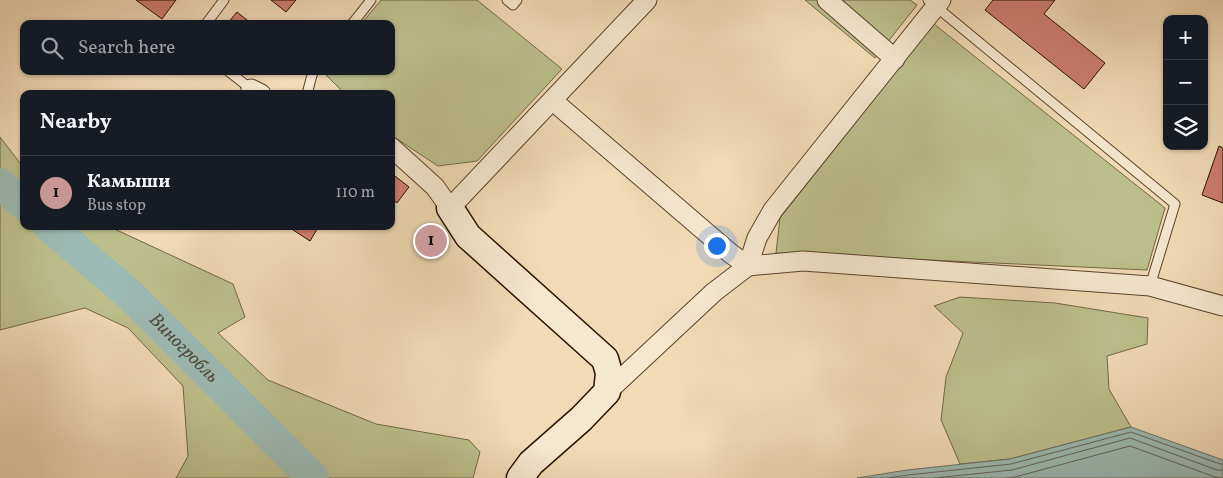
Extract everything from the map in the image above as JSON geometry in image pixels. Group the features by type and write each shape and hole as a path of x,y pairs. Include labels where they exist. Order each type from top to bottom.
{"street":[{"path":"450,208 647,0"},
{"path":"827,0 894,59"},
{"path":"748,266 757,238 773,210 894,59 935,2"},
{"path":"552,100 730,253 748,266"},
{"path":"395,151 436,187 468,236 605,359 609,373 607,392"},
{"path":"520,478 531,463 581,419 607,392 714,292 748,266 803,261 1150,286 1223,306"}],"lane":[{"path":"209,20 224,0"},
{"path":"355,20 371,0"},
{"path":"507,0 513,5 517,0"},
{"path":"935,2 1175,204 1150,286"},
{"path":"233,75 253,90"},
{"path":"308,90 312,75"}],"green space":[{"path":"381,0 477,0 562,69 477,161 438,166 395,138 395,90 341,90 326,75 395,75 395,20 364,20"},
{"path":"805,0 910,0 917,5 875,58"},
{"path":"934,24 1165,208 1147,270 776,253 780,218"},
{"path":"0,137 20,163 20,230 117,230 233,284 245,317 218,333 268,380 376,424 469,440 480,452 473,478 176,478 188,456 183,386 128,328 85,308 0,330"},
{"path":"960,297 1055,303 1148,318 1147,344 1107,356 1109,389 1131,427 1010,459 960,464 941,420 946,377 963,333 934,306"}],"water":[{"path":"1131,427 1223,460 1223,478 857,478 907,470 1010,459"}],"building":[{"path":"136,0 176,0 162,19"},
{"path":"271,0 296,0 286,12"},
{"path":"993,0 1055,0 1044,14 1105,63 1084,89 985,10"},
{"path":"237,12 247,20 230,20"},
{"path":"1219,146 1223,148 1223,203 1202,195"},
{"path":"395,176 409,187 397,203 395,201"},
{"path":"293,230 317,230 310,241"}],"waterway":[{"name":"Виногробль","path":"0,184 20,201"},
{"name":"Виногробль","path":"54,230 129,294 313,478"}],"place":[{"name":"Камыши","path":"431,241"}]}
